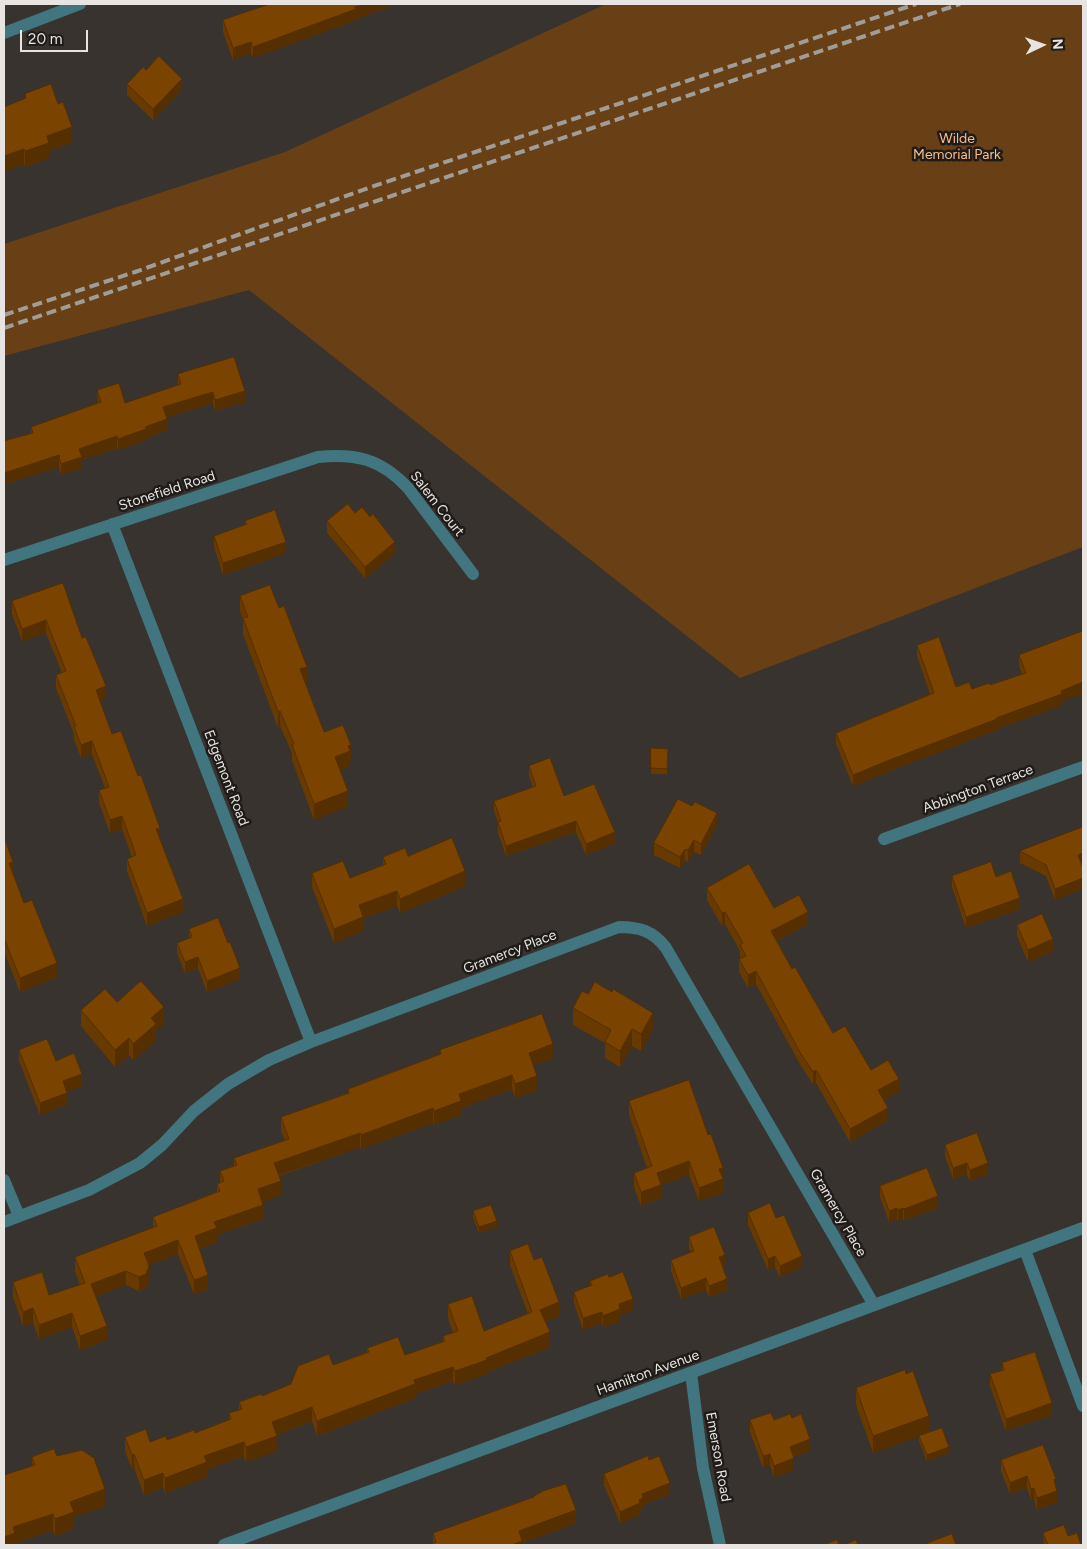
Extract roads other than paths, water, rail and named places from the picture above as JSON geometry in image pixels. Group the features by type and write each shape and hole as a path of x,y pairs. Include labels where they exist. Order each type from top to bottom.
{"street":[{"path":"4,33 80,4"},
{"name":"Stonefield Road","path":"4,560 318,457 340,455"},
{"name":"Salem Court","path":"340,455 364,459 384,467 402,480 472,574"},
{"name":"Edgemont Road","path":"112,524 311,1042"},
{"name":"Abbington Terrace","path":"884,840 1083,767"},
{"name":"Gramercy Place","path":"4,1222 88,1190 140,1164 162,1145 194,1111 228,1084 269,1060 311,1042 619,927 635,927 650,932 666,948 874,1305"},
{"path":"4,1180 18,1216"},
{"name":"Hamilton Avenue","path":"224,1545 1083,1228"},
{"path":"1025,1250 1083,1406"},
{"name":"Emerson Road","path":"691,1373 703,1468 720,1545"}],"railway":[{"path":"4,315 135,272 371,187 916,4"},
{"path":"4,328 960,4"}],"park label":[{"name":"Wilde Memorial Park","path":"957,148"}]}
